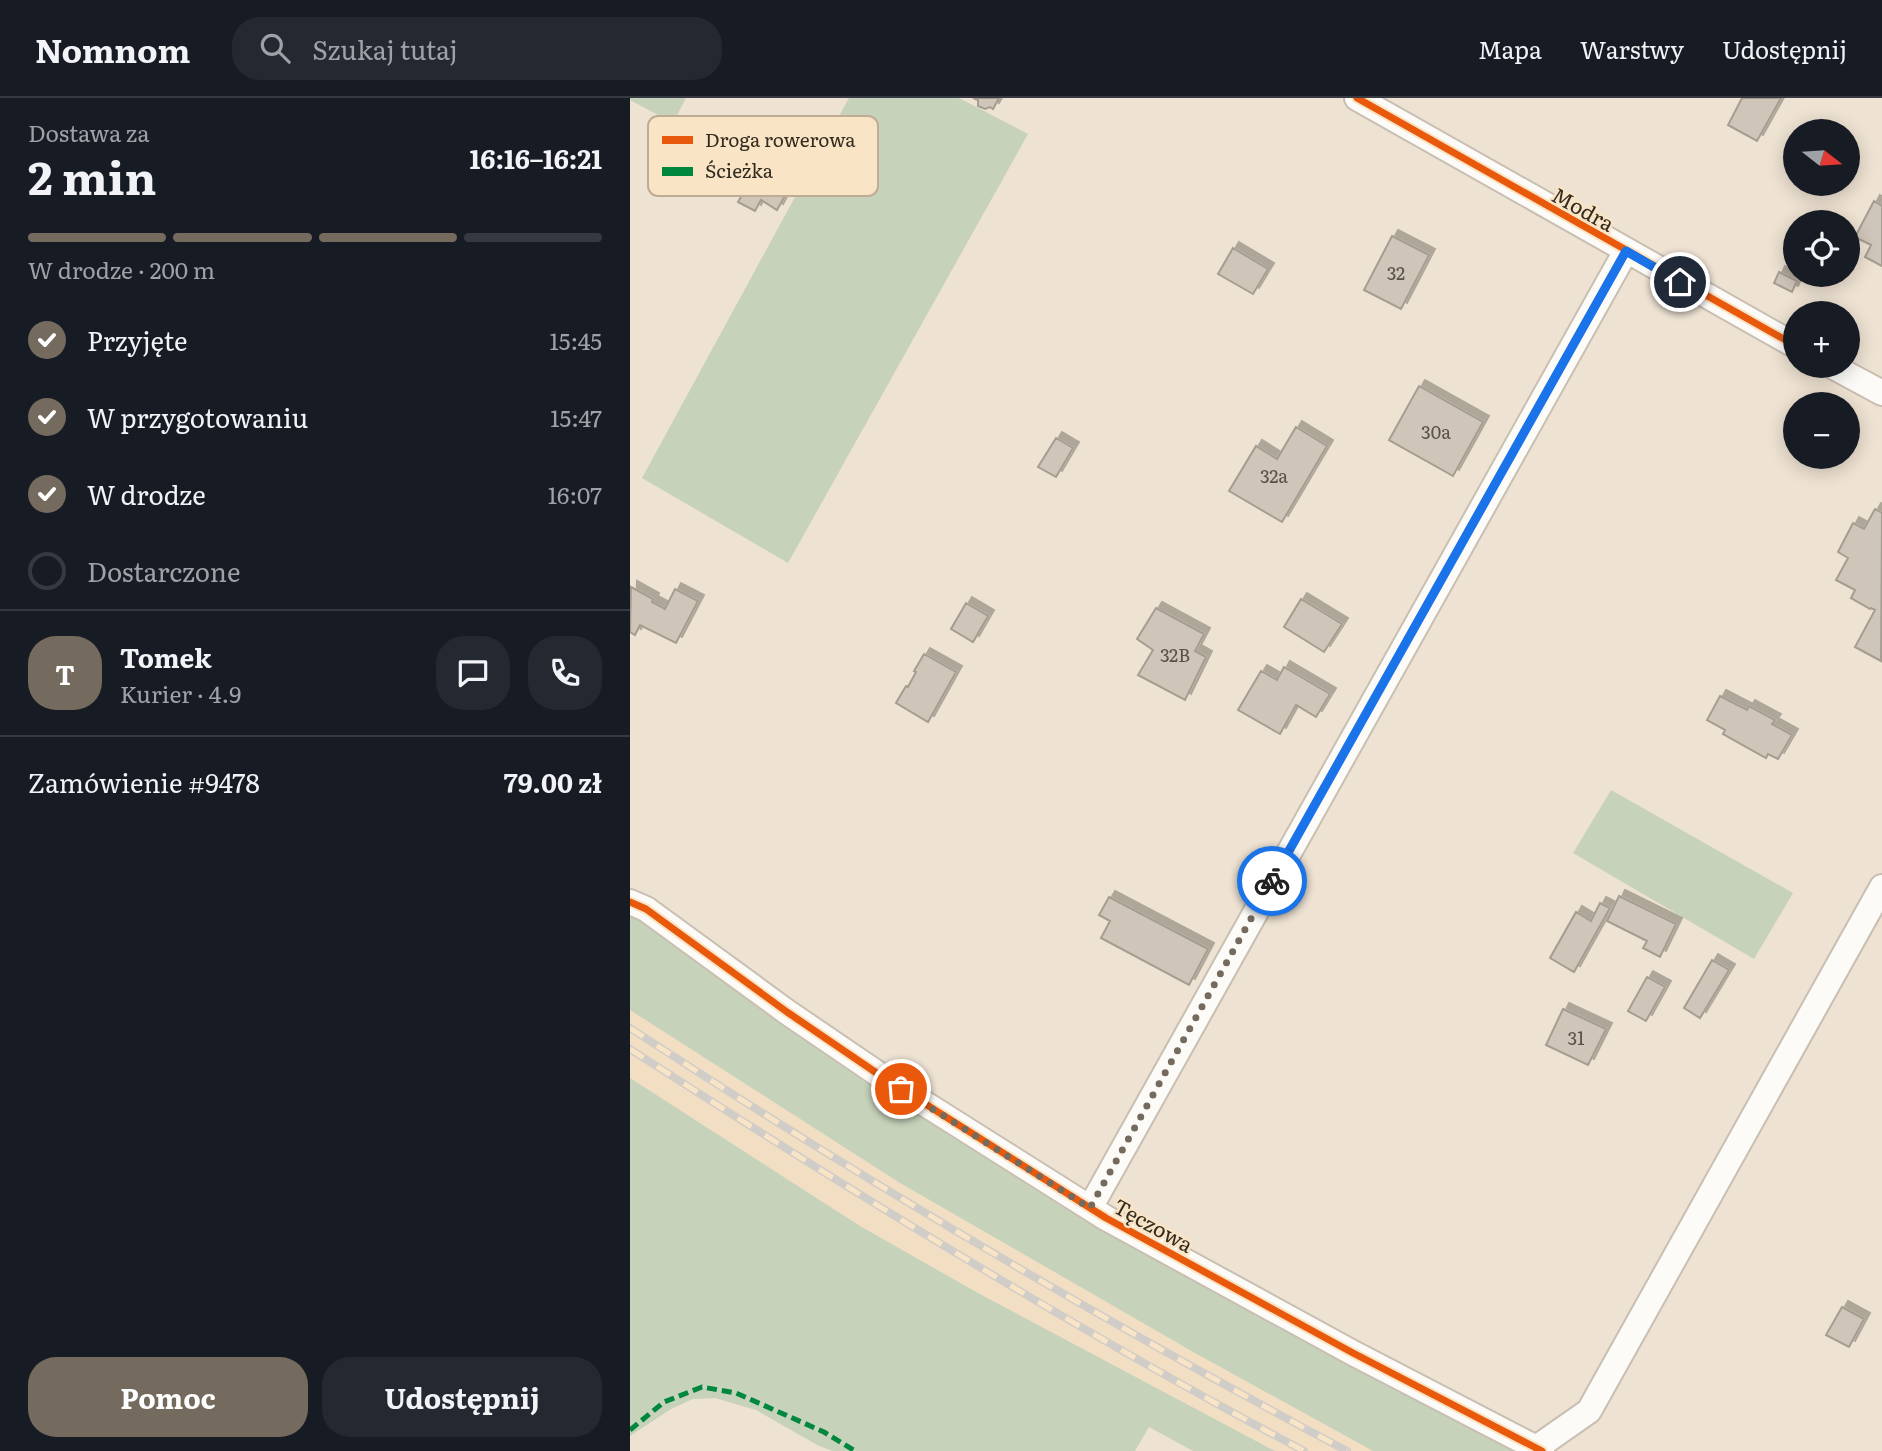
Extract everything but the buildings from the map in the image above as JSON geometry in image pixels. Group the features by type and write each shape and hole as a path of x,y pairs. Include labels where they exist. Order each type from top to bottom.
{"street":[{"name":"Modra","path":"1357,98 1783,339"},
{"path":"1090,1208 1626,251"},
{"path":"1854,378 1882,393"},
{"path":"1539,1449 1589,1411 1882,887"},
{"name":"Tęczowa","path":"630,902 646,909 787,1012 881,1076 1090,1208 1353,1353 1539,1449"}],"shaded area":[{"path":"630,1010 900,1183 1195,1353 1373,1451 1275,1451 978,1293 860,1226 630,1078"}],"green space":[{"path":"686,98 677,116 660,116 630,100"},
{"path":"849,98 959,98 1028,134 788,563 642,478 796,196 878,196 878,116 839,116"},
{"path":"1611,790 1793,893 1754,959 1573,853"},
{"path":"630,909 783,1017 1527,1451 1373,1451 1195,1353 900,1183 630,1010"},
{"path":"630,1078 860,1226 978,1293 1275,1451 1193,1451 1149,1427 1135,1451 833,1451 819,1446 756,1410 715,1398 693,1399 671,1409 630,1436"}],"railway":[{"path":"630,1028 894,1194 1074,1300 1347,1451"},
{"path":"630,1049 963,1257 1132,1356 1304,1451"}],"marked path":[{"path":"630,1430 664,1402 702,1387 736,1393 824,1432 855,1451"}],"cycle path":[{"path":"1357,98 1783,339"},
{"path":"630,902 646,909 787,1012 881,1076 1106,1218 1353,1353 1542,1451"}],"way so far":[{"path":"901,1089 1090,1208 1272,881"}],"route":[{"path":"1272,881 1626,251 1680,282"}]}
